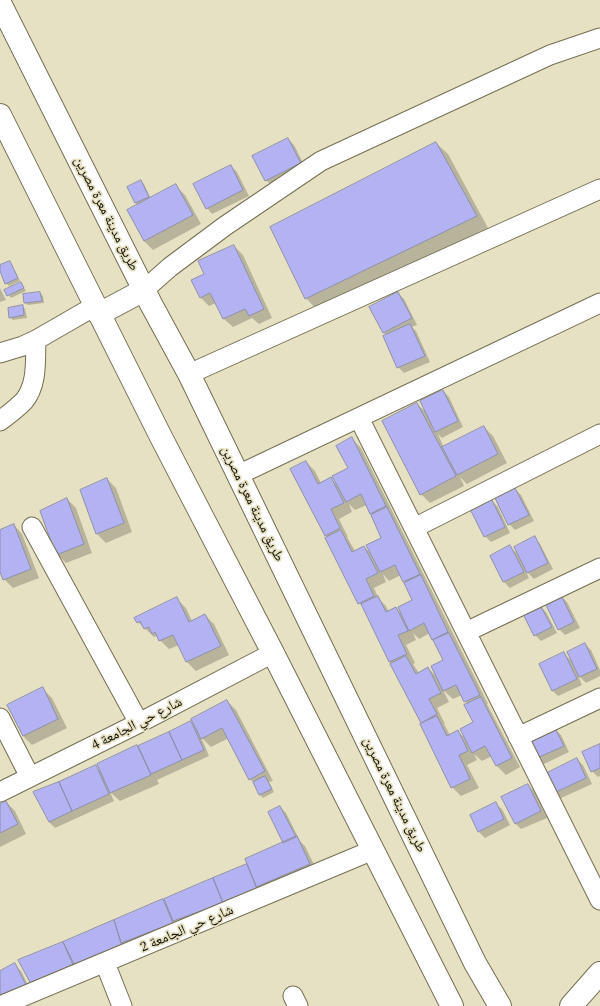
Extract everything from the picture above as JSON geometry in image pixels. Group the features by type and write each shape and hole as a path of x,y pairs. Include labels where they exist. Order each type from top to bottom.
{"main road":[{"name":"طريق مدينة معرة مصرين","path":"0,3 144,290 189,374 475,963 500,1006"},
{"path":"0,115 97,310 452,1006"},
{"path":"97,310 144,290"},
{"path":"581,1003 600,973"}],"street":[{"path":"144,290 170,267 225,226 321,161 550,55 600,38"},
{"path":"189,374 600,189"},
{"path":"238,475 600,303"},
{"path":"0,353 36,340 97,310"},
{"path":"0,421 24,401 30,391 35,371 36,340"},
{"path":"359,418 600,900"},
{"path":"414,528 600,434"},
{"path":"32,527 139,723"},
{"path":"466,632 600,568"},
{"name":"شارع حي الجامعة 4","path":"0,792 139,723 273,653"},
{"path":"518,737 600,698"},
{"path":"0,718 30,777"},
{"name":"شارع حي الجامعة 2","path":"0,1006 373,850"},
{"path":"105,963 122,1006"}],"building":[{"path":"288,138 301,163 265,181 252,156"},
{"path":"436,142 477,216 305,299 270,227"},
{"path":"231,165 243,190 206,209 193,184"},
{"path":"141,180 149,197 135,203 127,187"},
{"path":"176,184 193,215 144,241 127,210"},
{"path":"234,245 264,309 249,316 245,309 223,319 210,293 200,298 191,280 204,274 198,261"},
{"path":"10,261 18,278 5,284 0,271 0,265"},
{"path":"21,282 24,288 7,296 4,290"},
{"path":"40,292 42,301 24,303 23,294"},
{"path":"398,292 412,318 383,333 369,307"},
{"path":"23,305 24,315 9,318 8,308"},
{"path":"410,324 425,356 397,368 383,336"},
{"path":"443,390 458,421 435,432 420,401"},
{"path":"417,403 456,476 420,495 382,421"},
{"path":"484,426 498,454 457,475 442,447"},
{"path":"352,437 386,506 370,514 361,494 346,502 332,476 348,468 336,446"},
{"path":"306,461 318,484 331,477 344,503 331,509 340,528 325,536 290,469"},
{"path":"107,478 124,523 96,534 80,490"},
{"path":"515,488 529,515 508,525 495,498"},
{"path":"67,498 84,544 56,555 40,511"},
{"path":"492,500 505,527 484,537 471,511"},
{"path":"387,507 420,574 403,582 395,565 380,572 366,545 381,538 371,515"},
{"path":"14,524 31,569 3,580 0,572 0,530"},
{"path":"341,530 352,552 364,546 378,573 366,579 374,596 358,604 325,538"},
{"path":"535,536 548,563 527,573 514,547"},
{"path":"510,545 524,572 503,582 490,556"},
{"path":"421,575 448,632 432,640 424,623 409,631 398,607 412,600 404,583"},
{"path":"561,595 574,622 558,630 545,603"},
{"path":"378,596 386,612 396,607 408,631 398,635 407,654 389,662 361,604"},
{"path":"177,597 189,622 205,614 221,646 186,662 173,635 159,641 155,632 152,634 149,627 144,629 140,621 137,623 134,618"},
{"path":"540,605 552,627 534,636 523,614"},
{"path":"449,633 480,695 464,702 456,685 443,691 431,666 443,660 433,640"},
{"path":"585,643 597,669 579,677 567,652"},
{"path":"564,652 577,679 552,691 539,664"},
{"path":"406,656 416,674 428,667 441,693 429,699 437,714 421,723 390,664"},
{"path":"43,687 58,719 23,736 7,705"},
{"path":"481,697 512,758 496,766 485,746 472,753 460,729 473,722 464,705"},
{"path":"227,700 265,771 249,780 222,728 201,739 191,719"},
{"path":"437,716 447,736 458,730 468,751 459,755 470,779 451,788 420,724"},
{"path":"191,721 204,750 182,760 169,732"},
{"path":"555,728 564,746 537,758 529,740"},
{"path":"169,732 182,760 151,774 138,746"},
{"path":"600,744 600,768 591,772 582,752"},
{"path":"137,745 151,775 110,793 97,764"},
{"path":"577,758 586,778 552,794 543,775"},
{"path":"96,765 109,794 72,811 59,782"},
{"path":"265,776 272,789 259,795 253,782"},
{"path":"59,782 72,811 49,822 33,792"},
{"path":"528,784 541,811 515,824 501,797"},
{"path":"6,801 18,824 0,833 0,804"},
{"path":"496,802 504,819 478,832 470,815"},
{"path":"280,806 296,837 283,843 268,812"},
{"path":"297,836 310,864 256,887 245,859"},
{"path":"247,864 257,888 223,903 213,878"},
{"path":"213,878 223,903 173,921 164,899"},
{"path":"163,899 173,923 121,943 114,920"},
{"path":"114,920 122,946 75,966 63,942"},
{"path":"63,942 74,967 31,984 18,960"},
{"path":"15,963 26,985 0,998 0,971"}]}
